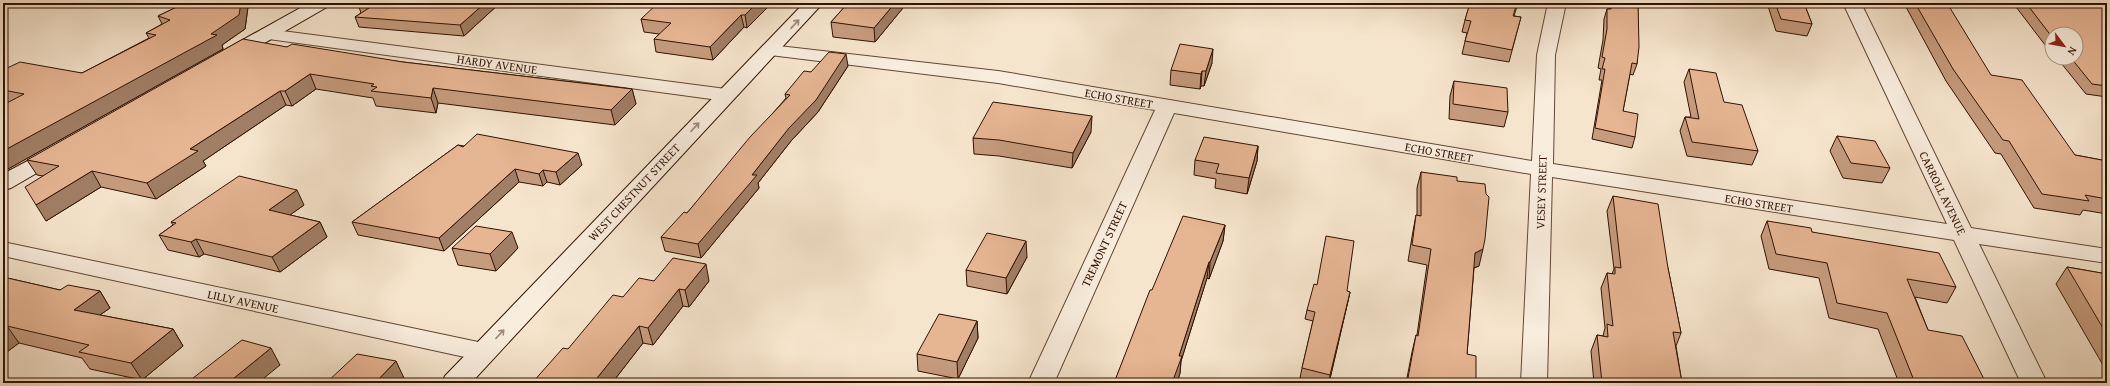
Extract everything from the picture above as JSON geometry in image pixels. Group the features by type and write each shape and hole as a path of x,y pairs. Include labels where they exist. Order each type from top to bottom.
{"street":[{"path":"212,65 320,3"},
{"name":"WEST CHESTNUT STREET","path":"455,383 814,3"},
{"name":"VESEY STREET","path":"1534,383 1546,56 1557,3"},
{"name":"CARROLL AVENUE","path":"1852,3 2034,383"},
{"name":"HARDY AVENUE","path":"268,34 726,95"},
{"name":"ECHO STREET","path":"770,50 998,77 1541,169 2107,256"},
{"name":"TREMONT STREET","path":"1041,383 1167,106"},
{"path":"3,183 73,144"},
{"name":"LILLY AVENUE","path":"3,249 483,352"}],"building":[{"path":"185,3 241,3 239,15 211,34 217,35 3,151 3,105 24,94 3,90 3,70 20,62 82,73 156,35 146,33 170,20 158,16"},
{"path":"365,3 485,3 460,25 355,17 369,8 359,7"},
{"path":"658,3 757,3 745,15 741,15 710,47 654,39 671,23 641,19"},
{"path":"848,3 895,3 874,28 831,22"},
{"path":"1470,3 1517,3 1513,16 1521,17 1512,50 1465,41 1471,21 1465,20"},
{"path":"1611,3 1638,3 1639,47 1637,64 1632,63 1623,111 1638,114 1635,137 1595,128 1605,69 1602,69 1605,58 1602,57 1607,29 1607,9 1611,9"},
{"path":"1775,3 1804,3 1812,24 1781,19"},
{"path":"1915,3 1947,3 1991,75 2022,80 2075,155 2107,161 2107,199 2085,195 2089,201 2042,194 2009,141 2003,140 1953,69"},
{"path":"2026,3 2107,3 2107,86 2092,84 2077,66 2084,66 2084,26 2044,27"},
{"path":"243,39 287,47 292,44 403,62 632,89 611,110 433,88 431,98 371,91 377,87 371,86 374,84 310,74 285,91 280,91 190,149 198,151 147,183 92,171 36,205 25,187 59,166 27,160"},
{"path":"1180,44 1213,49 1206,71 1202,71 1201,74 1171,70"},
{"path":"829,52 846,54 816,100 789,128 752,175 757,175 698,244 661,237 684,212 687,213 750,137 790,95 785,94 804,71 811,72"},
{"path":"1689,69 1716,73 1724,102 1742,105 1758,151 1692,142 1685,117 1699,119"},
{"path":"1454,81 1507,88 1508,112 1453,104"},
{"path":"993,102 1092,116 1073,153 999,140 973,138"},
{"path":"477,134 578,153 556,172 543,170 539,174 515,169 439,238 352,222 458,145 463,147"},
{"path":"1837,136 1875,141 1890,168 1851,163"},
{"path":"1204,137 1258,146 1249,178 1216,173 1219,164 1195,160"},
{"path":"1421,172 1457,177 1457,181 1485,184 1486,194 1489,197 1483,249 1475,253 1467,354 1476,356 1476,383 1407,383 1416,335 1418,336 1431,249 1412,245 1416,215 1421,216"},
{"path":"239,176 297,190 269,210 320,222 272,257 196,239 191,242 159,235 176,223 171,222"},
{"path":"1613,196 1658,204 1668,268 1681,333 1673,332 1682,383 1602,383 1597,335 1608,337 1607,324 1613,326 1607,273 1615,274 1615,267 1621,268"},
{"path":"1183,216 1225,225 1209,262 1179,356 1182,356 1172,383 1114,383 1150,290 1152,290"},
{"path":"1767,221 1811,228 1812,232 1939,253 1956,287 1907,279 1928,330 1962,336 1986,383 1915,383 1887,313 1837,303 1827,263 1776,254"},
{"path":"476,226 512,232 490,254 452,248"},
{"path":"987,233 1026,241 1006,278 966,270"},
{"path":"1326,236 1354,241 1347,291 1350,292 1330,375 1302,368 1315,312 1307,310 1314,284 1317,285"},
{"path":"673,258 706,264 685,290 679,289 648,328 639,326 593,383 532,383 563,348 568,349 613,295 623,297 639,278 654,281"},
{"path":"2067,267 2107,274 2107,335"},
{"path":"3,277 60,290 68,285 100,291 74,310 173,329 131,363 79,352 89,345 7,326 3,329"},
{"path":"939,314 977,321 957,362 917,354"},
{"path":"242,340 271,348 228,383 188,382"},
{"path":"357,354 396,361 375,383 326,383"}]}
